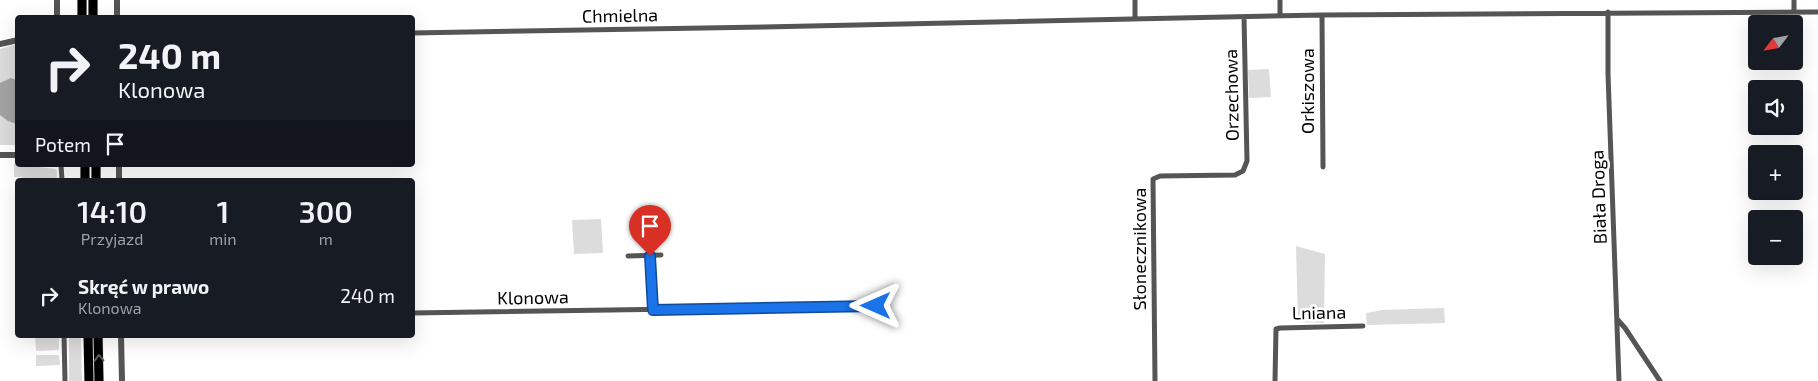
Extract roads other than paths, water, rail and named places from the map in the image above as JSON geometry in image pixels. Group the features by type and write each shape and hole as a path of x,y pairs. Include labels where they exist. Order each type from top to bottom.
{"highway":[{"path":"82,0 82,15"},
{"path":"93,0 93,15"},
{"path":"88,338 89,381"},
{"path":"98,338 99,381"}],"street":[{"path":"57,0 57,15"},
{"path":"117,0 117,15"},
{"path":"1135,0 1135,18"},
{"path":"1280,0 1280,16"},
{"path":"1794,0 1794,12"},
{"name":"Biała Droga","path":"1608,12 1608,74 1619,381"},
{"name":"Chmielna","path":"415,33 1322,15 1818,12"},
{"name":"Orkiszowa","path":"1322,15 1323,167"},
{"name":"Orzechowa","path":"1243,171 1247,161 1244,17"},
{"path":"0,44 15,41"},
{"path":"0,155 15,155"},
{"name":"Słonecznikowa","path":"1155,381 1153,179 1160,176 1235,175 1243,171"},
{"path":"628,256 661,255"},
{"path":"650,256 653,310"},
{"name":"Klonowa","path":"415,313 876,306"},
{"path":"1617,319 1660,381"},
{"name":"Lniana","path":"1275,381 1276,329 1363,326"},
{"path":"64,338 65,381"},
{"path":"121,338 122,381"}]}
